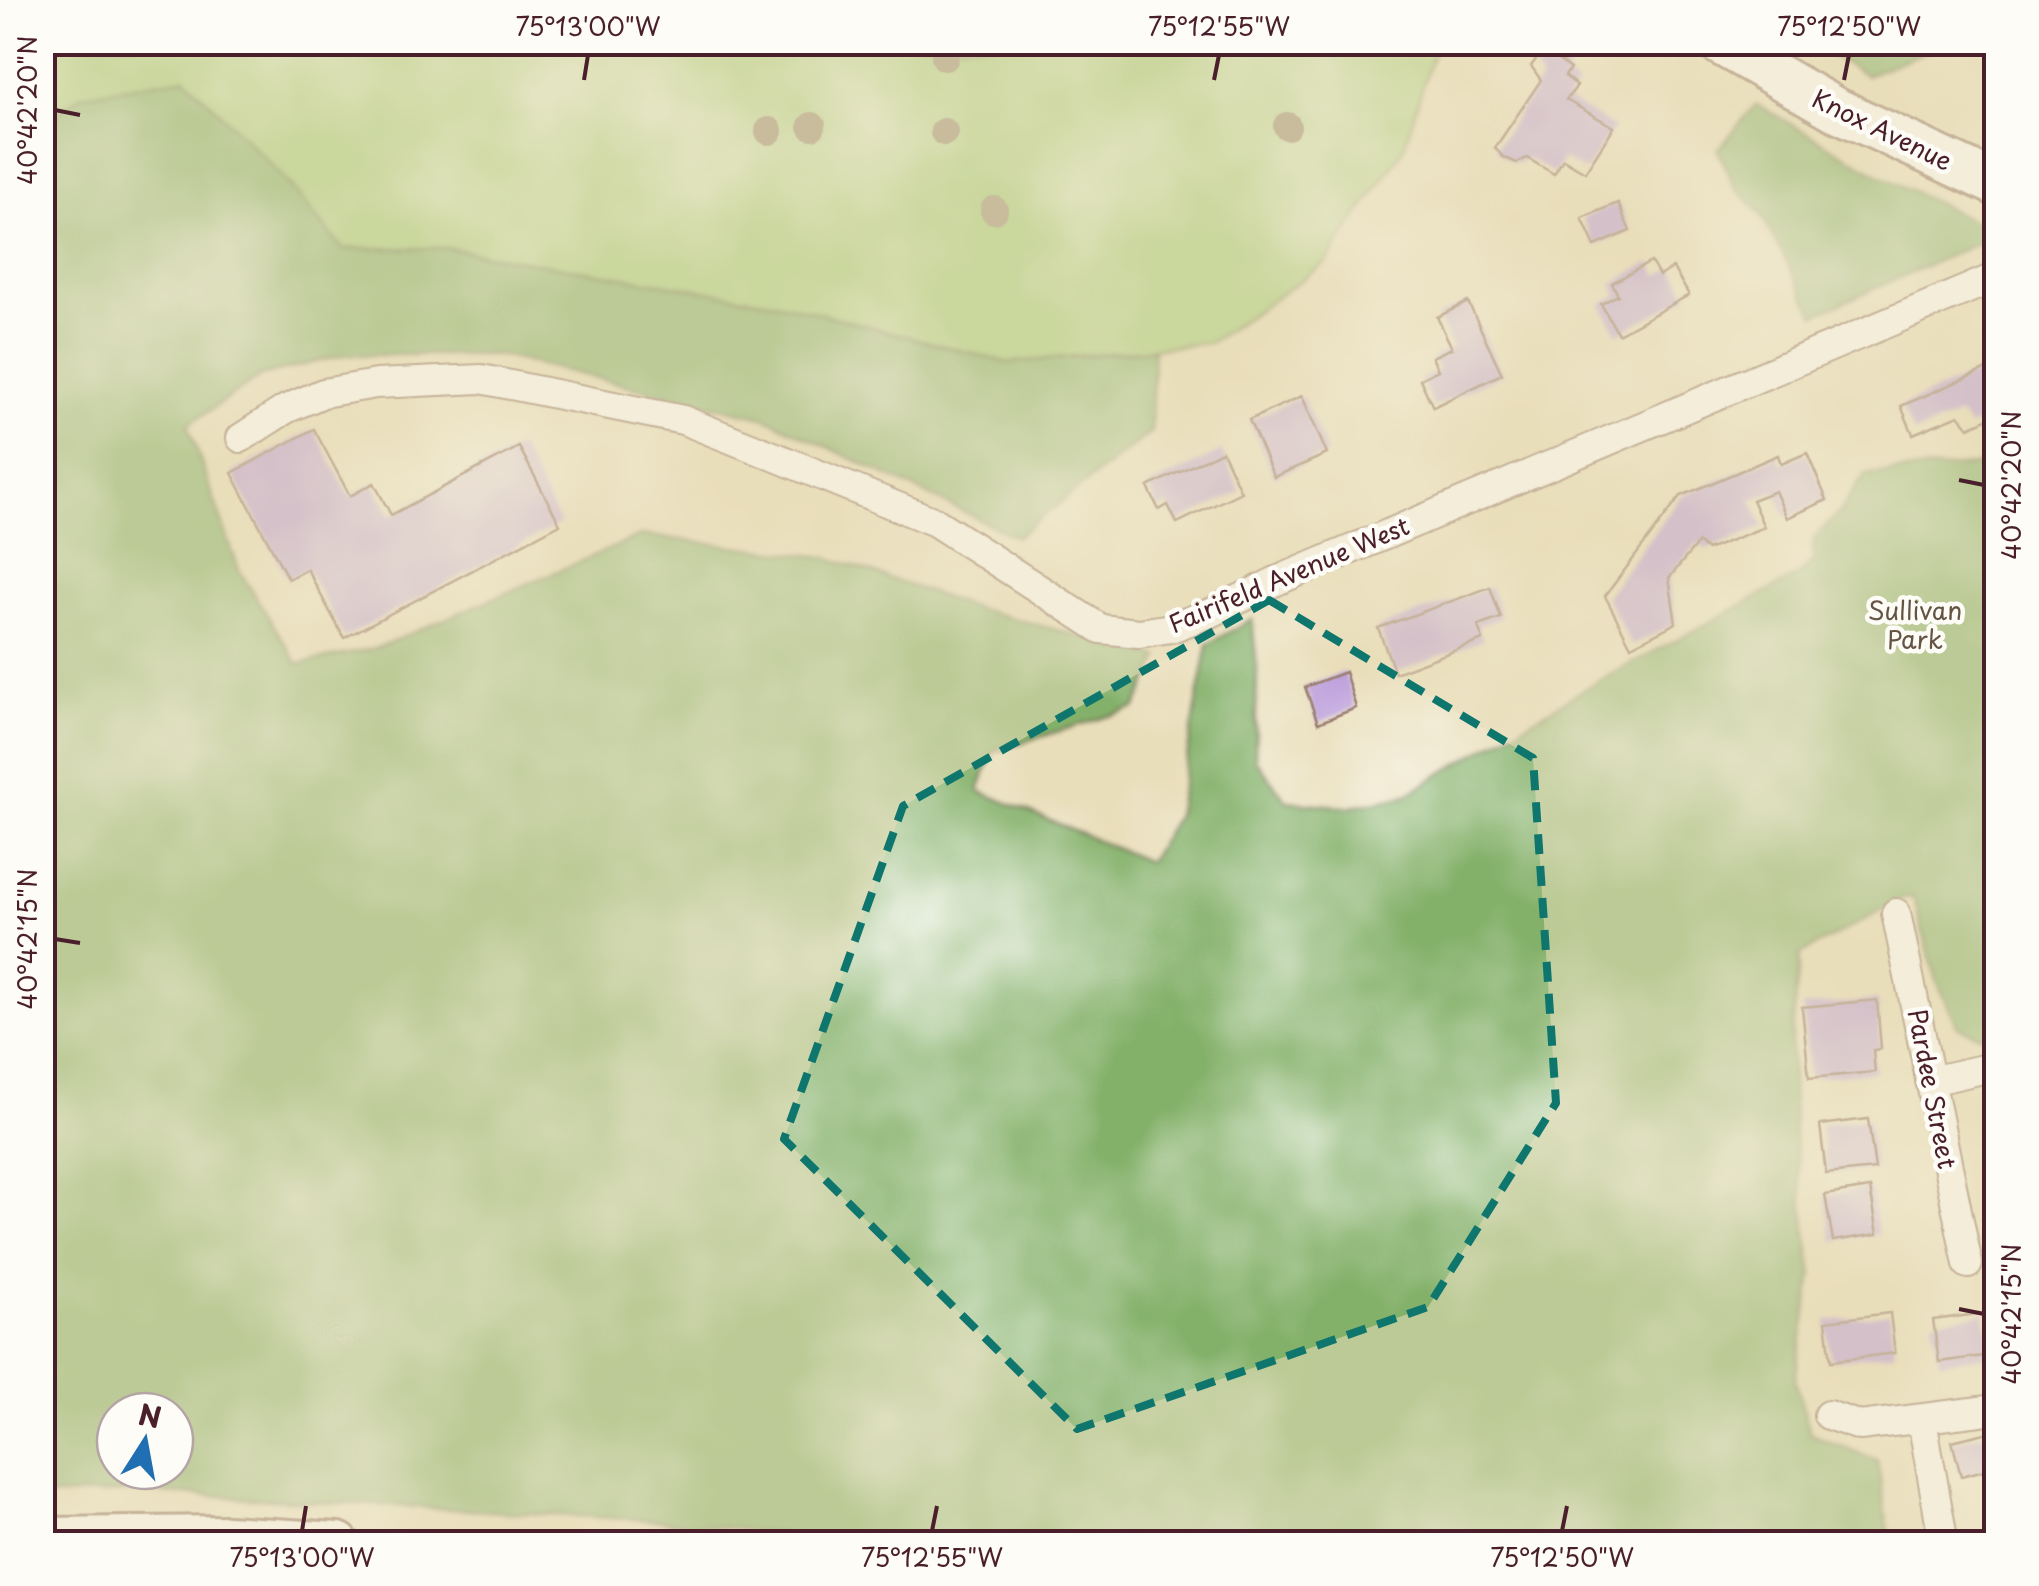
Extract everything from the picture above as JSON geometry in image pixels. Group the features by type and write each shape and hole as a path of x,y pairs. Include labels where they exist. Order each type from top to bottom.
{"main road":[{"name":"Knox Avenue","path":"1718,42 1836,109 1996,184"},
{"path":"42,1539 227,1537 338,1544"}],"street":[{"name":"Fairifeld Avenue West","path":"241,438 286,410 323,394 415,380 481,379 517,384 684,420 934,522 1101,630 1140,633 1172,628 1214,612 1274,582 1996,278"},
{"name":"Pardee Street","path":"1896,914 1968,1264"},
{"path":"1930,1081 1996,1066"},
{"path":"1828,1416 1860,1426 1996,1408"},
{"path":"1922,1420 1944,1544"}],"highlighted area":[{"path":"1269,600 1533,758 1556,1103 1428,1307 1077,1429 784,1139 903,806"}],"green space":[{"path":"43,43 1436,43 1403,150 1326,263 1209,343 1008,363 780,303 446,248 343,249 279,173 185,77 43,127"},
{"path":"1809,43 1948,43 1866,75"},
{"name":"Sullivan Park","path":"185,77 279,173 343,249 446,248 780,303 1008,363 1154,349 1151,432 1016,537 767,418 497,355 344,355 261,376 188,425 239,570 298,664 376,648 642,535 827,557 978,609 1160,657 1136,708 993,751 979,791 1148,862 1176,816 1208,644 1252,619 1257,668 1255,759 1287,801 1348,807 1404,796 1591,685 1799,575 1813,561 1814,538 1840,512 1865,474 1996,464 1996,1039 1958,1027 1937,981 1913,897 1800,955 1791,1046 1794,1135 1813,1275 1795,1380 1811,1434 1877,1460 1891,1543 869,1544 664,1521 140,1492 43,1497 42,127 80,95"},
{"path":"1756,104 1996,235 1815,315 1760,212 1735,188 1718,150"}],"building":[{"path":"1544,49 1570,69 1565,76 1577,86 1566,100 1614,127 1585,172 1563,159 1554,174 1527,158 1517,163 1503,157 1495,148 1541,80 1531,66"},
{"path":"1618,203 1630,231 1595,246 1582,218"},
{"path":"1651,262 1659,276 1673,268 1689,295 1618,334 1601,304 1618,295 1612,283"},
{"path":"1468,302 1502,374 1433,407 1420,379 1438,370 1432,357 1452,348 1437,317"},
{"path":"1996,365 1996,415 1969,427 1959,415 1913,434 1901,406"},
{"path":"1302,396 1327,454 1274,477 1249,420"},
{"path":"314,429 350,496 374,483 391,515 519,447 560,524 344,638 307,569 288,579 232,473"},
{"path":"1222,451 1241,492 1177,523 1168,505 1159,510 1148,487"},
{"path":"1807,453 1827,500 1787,518 1775,491 1752,500 1764,527 1707,550 1698,543 1669,578 1676,623 1631,646 1605,596 1681,496 1778,455 1781,464"},
{"path":"1490,587 1501,618 1478,626 1483,640 1395,673 1378,628"},
{"path":"1345,672 1356,708 1318,723 1305,687"},
{"path":"1877,1000 1881,1049 1873,1050 1875,1072 1809,1078 1802,1007"},
{"path":"1868,1119 1875,1169 1826,1174 1820,1125"},
{"path":"1870,1188 1878,1234 1833,1241 1825,1195"},
{"path":"1890,1313 1895,1353 1831,1361 1826,1321"},
{"path":"1985,1313 1991,1355 1939,1362 1933,1320"},
{"path":"1993,1431 1996,1467 1961,1476 1952,1441"}]}
